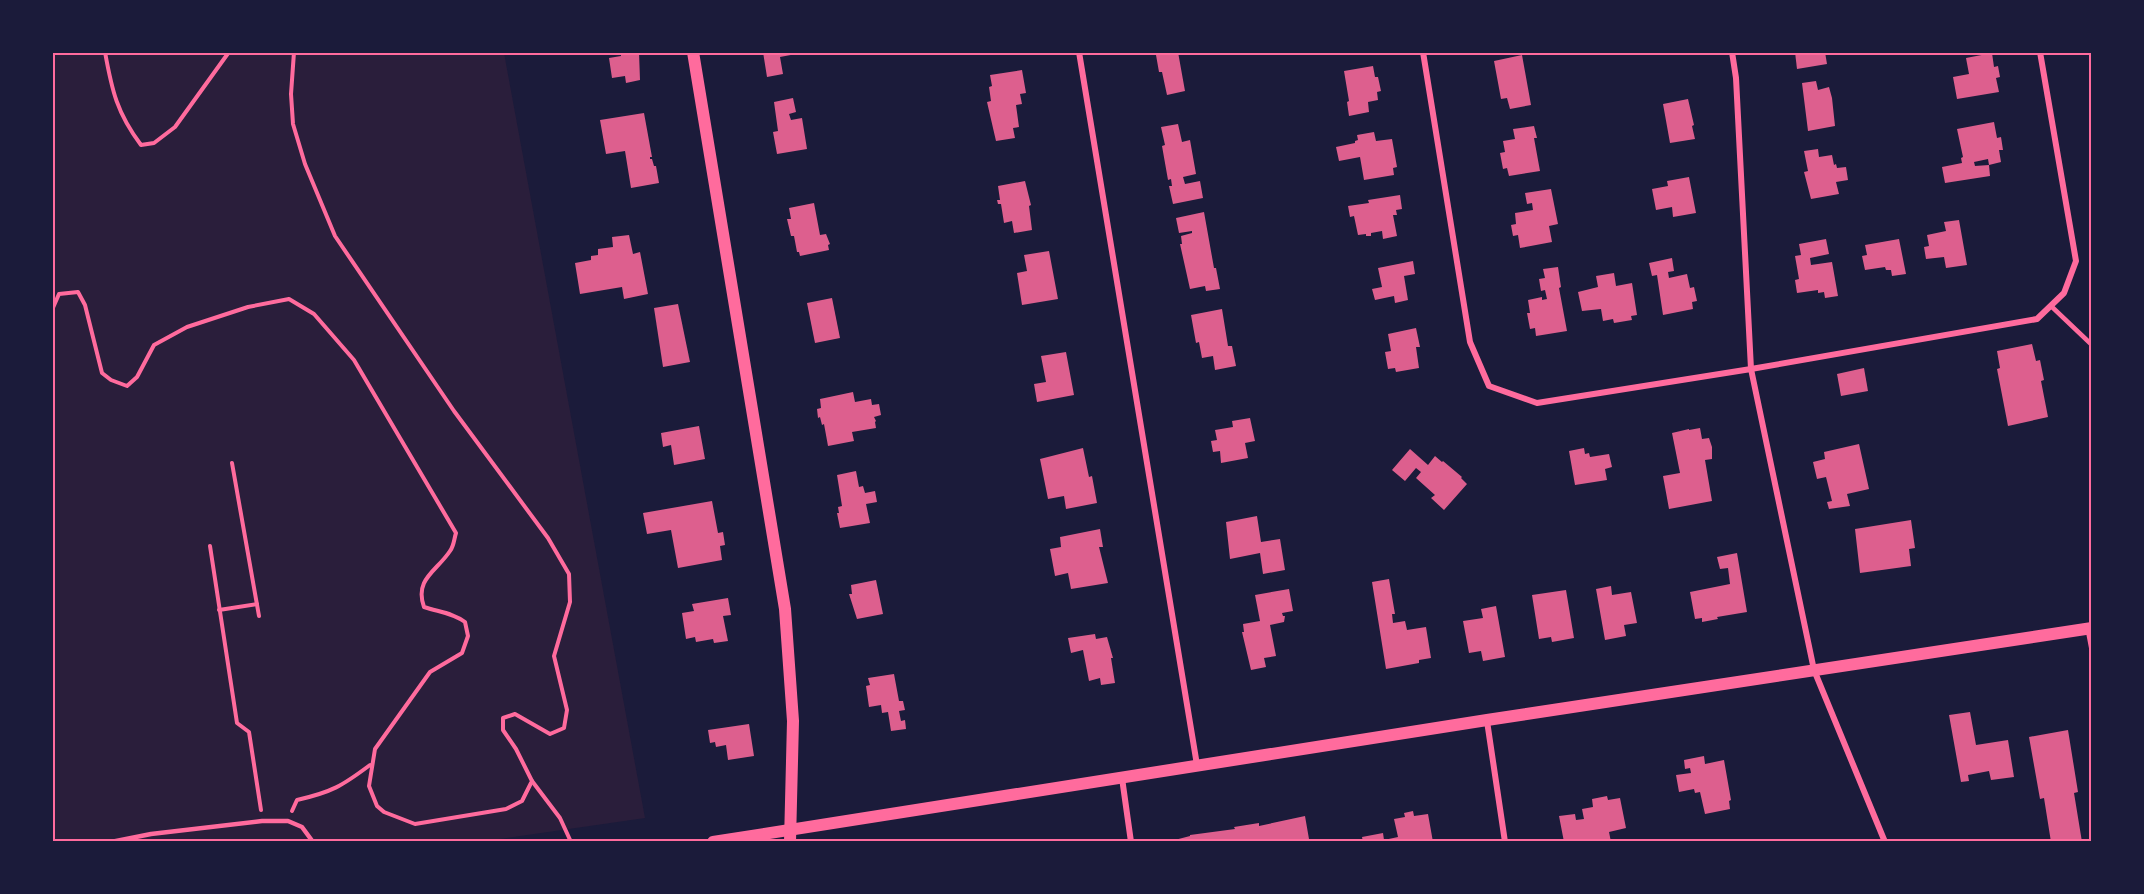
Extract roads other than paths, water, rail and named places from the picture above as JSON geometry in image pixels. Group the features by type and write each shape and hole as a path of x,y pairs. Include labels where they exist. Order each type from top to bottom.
{"main road":[{"path":"693,52 785,609 793,721 791,836"},
{"path":"713,842 791,836 1121,777 2089,628"}],"street":[{"path":"1079,52 1197,765"},
{"path":"1423,52 1470,342 1489,386 1537,403 2037,319 2064,293 2076,261 2040,52"},
{"path":"1732,52 1736,78 1750,369 1814,670 1885,842"},
{"path":"1487,720 1505,842"},
{"path":"1121,777 1131,842"}],"lane":[{"path":"2050,306 2091,345"},
{"path":"2089,628 2091,652"},
{"path":"111,842 151,834 262,821 288,821 302,827 313,842"}]}
